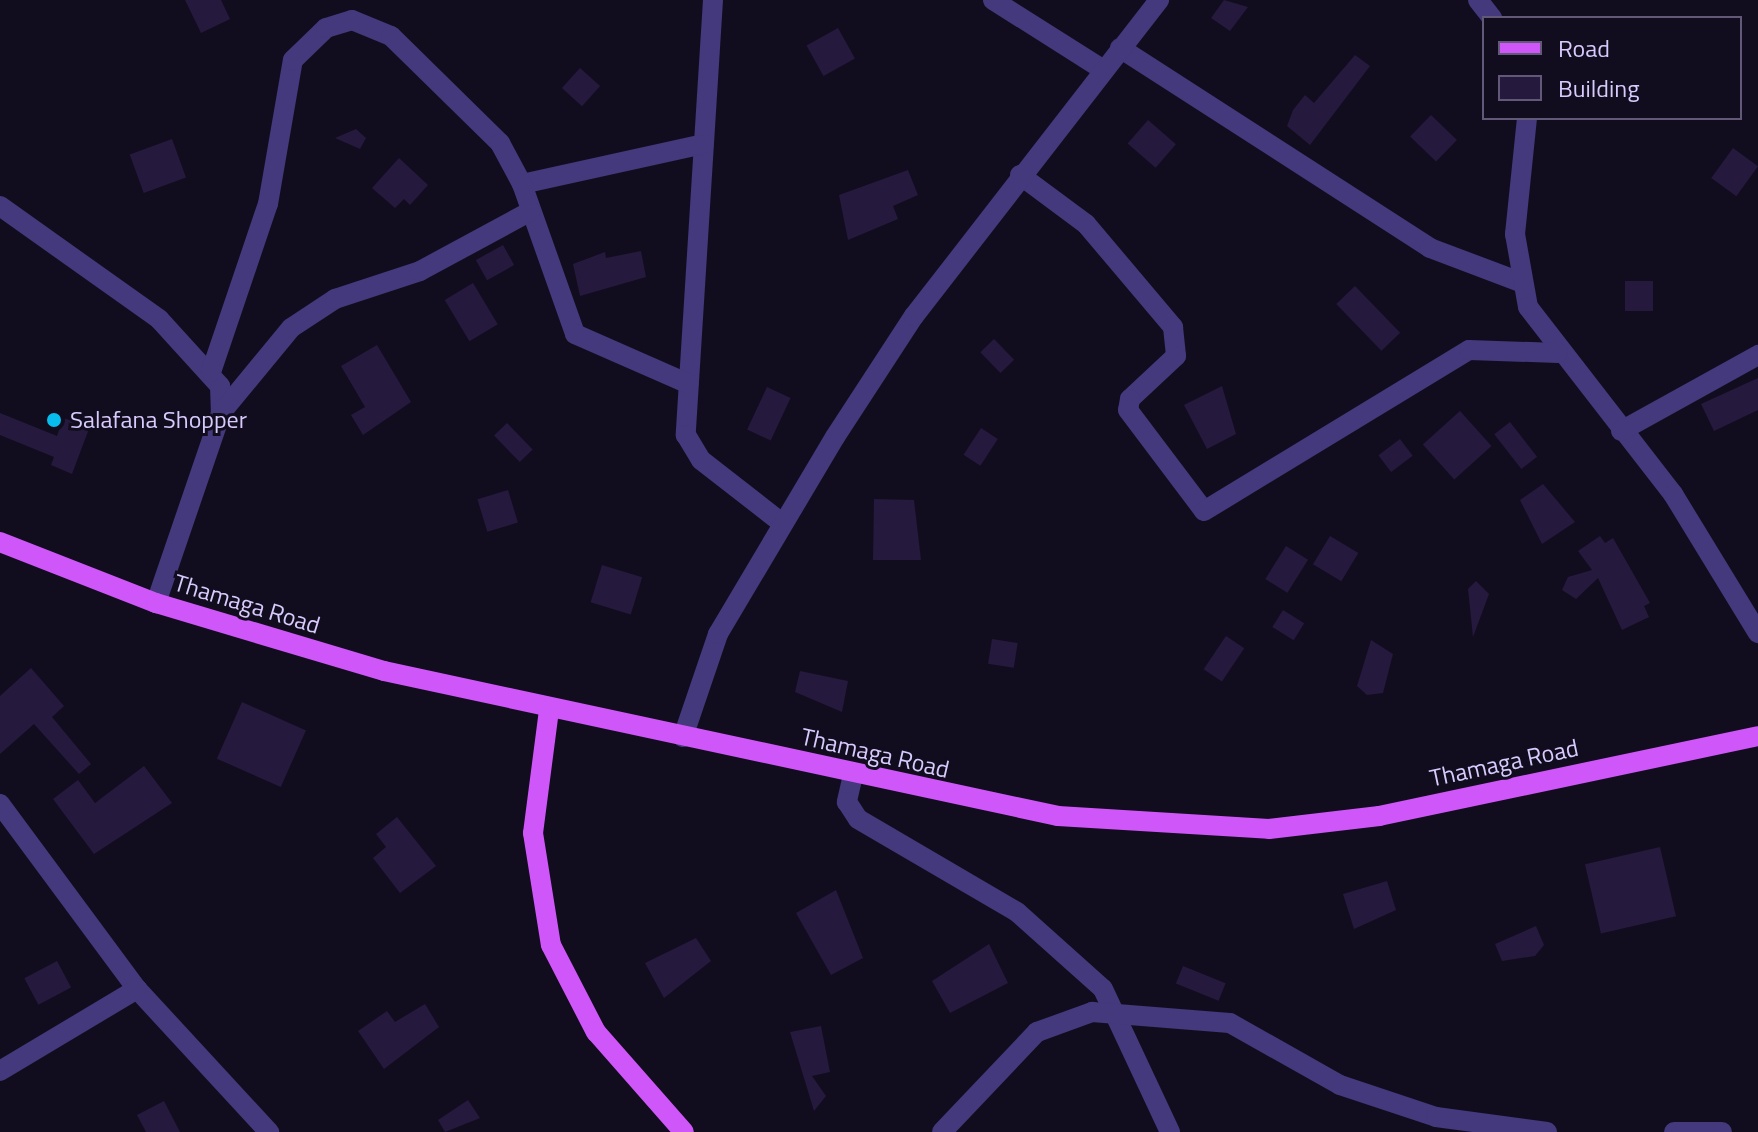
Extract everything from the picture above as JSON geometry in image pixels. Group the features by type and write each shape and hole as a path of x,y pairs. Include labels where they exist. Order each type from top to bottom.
{"main road":[{"name":"Thamaga Road","path":"0,542 156,603 339,659 549,710 1058,816 1269,829 1379,816 1758,736"},
{"path":"549,710 533,833 551,945 596,1032 684,1132"}],"street":[{"path":"713,0 689,384 691,448 782,523"},
{"path":"993,0 1102,69"},
{"path":"683,737 718,634 782,523 914,316 1102,69 1159,0"},
{"path":"1478,0 1490,16"},
{"path":"211,372 268,204 293,60 326,28 352,20 391,36 483,124 522,184 575,334 689,384"},
{"path":"1120,48 1430,248 1520,282"},
{"path":"1527,120 1515,234 1520,282 1558,353 1673,494 1758,633"},
{"path":"522,184 704,144"},
{"path":"1020,175 1086,224 1173,327 1176,356 1130,399 1128,410 1204,511 1469,350 1558,353"},
{"path":"0,206 159,319 211,372 221,413"},
{"path":"156,603 221,413 291,328 335,299 420,271 531,211"},
{"path":"1621,431 1758,355"},
{"path":"853,775 847,802 858,819 1017,912 1103,989 1119,1016 1170,1132"},
{"path":"0,804 137,989 269,1132"},
{"path":"0,1071 137,989"},
{"path":"942,1132 1037,1032 1074,1014 1230,1023 1340,1085 1436,1117 1547,1132"},
{"path":"1674,1132 1722,1132"}],"building":[{"path":"185,0 221,0 230,19 201,33"},
{"path":"1224,0 1248,7 1230,31 1211,18"},
{"path":"838,28 855,59 823,76 807,45"},
{"path":"1355,55 1370,66 1310,145 1287,126 1293,110 1305,95 1314,103"},
{"path":"580,68 600,86 582,106 562,88"},
{"path":"1431,115 1457,140 1436,162 1410,137"},
{"path":"1148,120 1176,144 1156,168 1128,143"},
{"path":"356,129 366,138 360,149 335,138"},
{"path":"172,139 186,178 144,193 130,154"},
{"path":"1733,148 1758,166 1736,196 1711,178"},
{"path":"399,158 428,185 410,205 404,199 395,208 372,188"},
{"path":"908,170 918,195 893,206 898,219 848,240 839,195"},
{"path":"503,245 514,265 487,280 476,260"},
{"path":"641,251 646,277 580,296 573,264 605,252 606,258"},
{"path":"1625,281 1653,281 1653,311 1625,311"},
{"path":"473,283 498,324 469,341 445,300"},
{"path":"1355,286 1400,333 1381,351 1336,304"},
{"path":"994,339 1014,360 1000,373 980,352"},
{"path":"377,345 411,402 363,435 351,415 365,407 341,366"},
{"path":"1758,378 1758,410 1714,431 1701,404"},
{"path":"1222,386 1236,434 1207,449 1184,405"},
{"path":"767,387 791,398 771,441 747,430"},
{"path":"1460,411 1491,446 1454,479 1423,444"},
{"path":"0,413 57,436 63,418 90,426 72,474 51,465 54,457 0,435"},
{"path":"1510,422 1537,457 1521,469 1494,434"},
{"path":"507,423 533,450 520,462 494,436"},
{"path":"981,428 998,439 980,466 964,455"},
{"path":"1400,439 1413,456 1391,472 1378,455"},
{"path":"1543,484 1575,522 1542,544 1520,500"},
{"path":"508,490 518,523 487,532 477,499"},
{"path":"874,499 914,500 921,560 873,560"},
{"path":"1330,536 1358,553 1341,581 1313,564"},
{"path":"1600,536 1605,543 1613,538 1650,603 1644,606 1649,617 1622,630 1598,578 1576,599 1562,590 1568,577 1592,570 1578,551"},
{"path":"1286,546 1308,560 1287,593 1265,579"},
{"path":"602,565 642,577 631,615 591,602"},
{"path":"1476,581 1489,594 1473,637 1468,589"},
{"path":"1283,610 1304,623 1294,640 1272,627"},
{"path":"1226,636 1244,648 1222,681 1204,669"},
{"path":"992,639 1018,643 1014,668 988,664"},
{"path":"1371,640 1393,654 1383,693 1367,695 1357,686"},
{"path":"31,668 64,706 52,717 91,764 79,774 34,724 0,754 0,696"},
{"path":"800,671 848,681 842,712 795,692"},
{"path":"242,702 306,730 281,787 217,759"},
{"path":"144,766 172,803 94,854 53,799 78,780 95,803"},
{"path":"397,817 436,866 400,893 373,858 386,847 376,834"},
{"path":"1660,847 1676,916 1601,934 1585,864"},
{"path":"1387,881 1396,910 1354,929 1343,894"},
{"path":"836,890 863,958 831,975 796,913"},
{"path":"1536,926 1544,945 1535,956 1502,961 1495,944"},
{"path":"696,938 711,961 664,998 645,963"},
{"path":"989,944 1008,983 950,1013 932,981"},
{"path":"57,961 71,987 38,1005 24,978"},
{"path":"1183,966 1226,983 1219,1001 1176,984"},
{"path":"425,1004 439,1027 384,1069 358,1031 387,1011 395,1022"},
{"path":"821,1026 830,1072 812,1076 826,1096 814,1111 790,1032"},
{"path":"468,1100 480,1118 445,1132 438,1120"},
{"path":"164,1101 180,1132 146,1132 137,1115"}],"place":[{"name":"Salafana Shopper","path":"54,420"}]}
